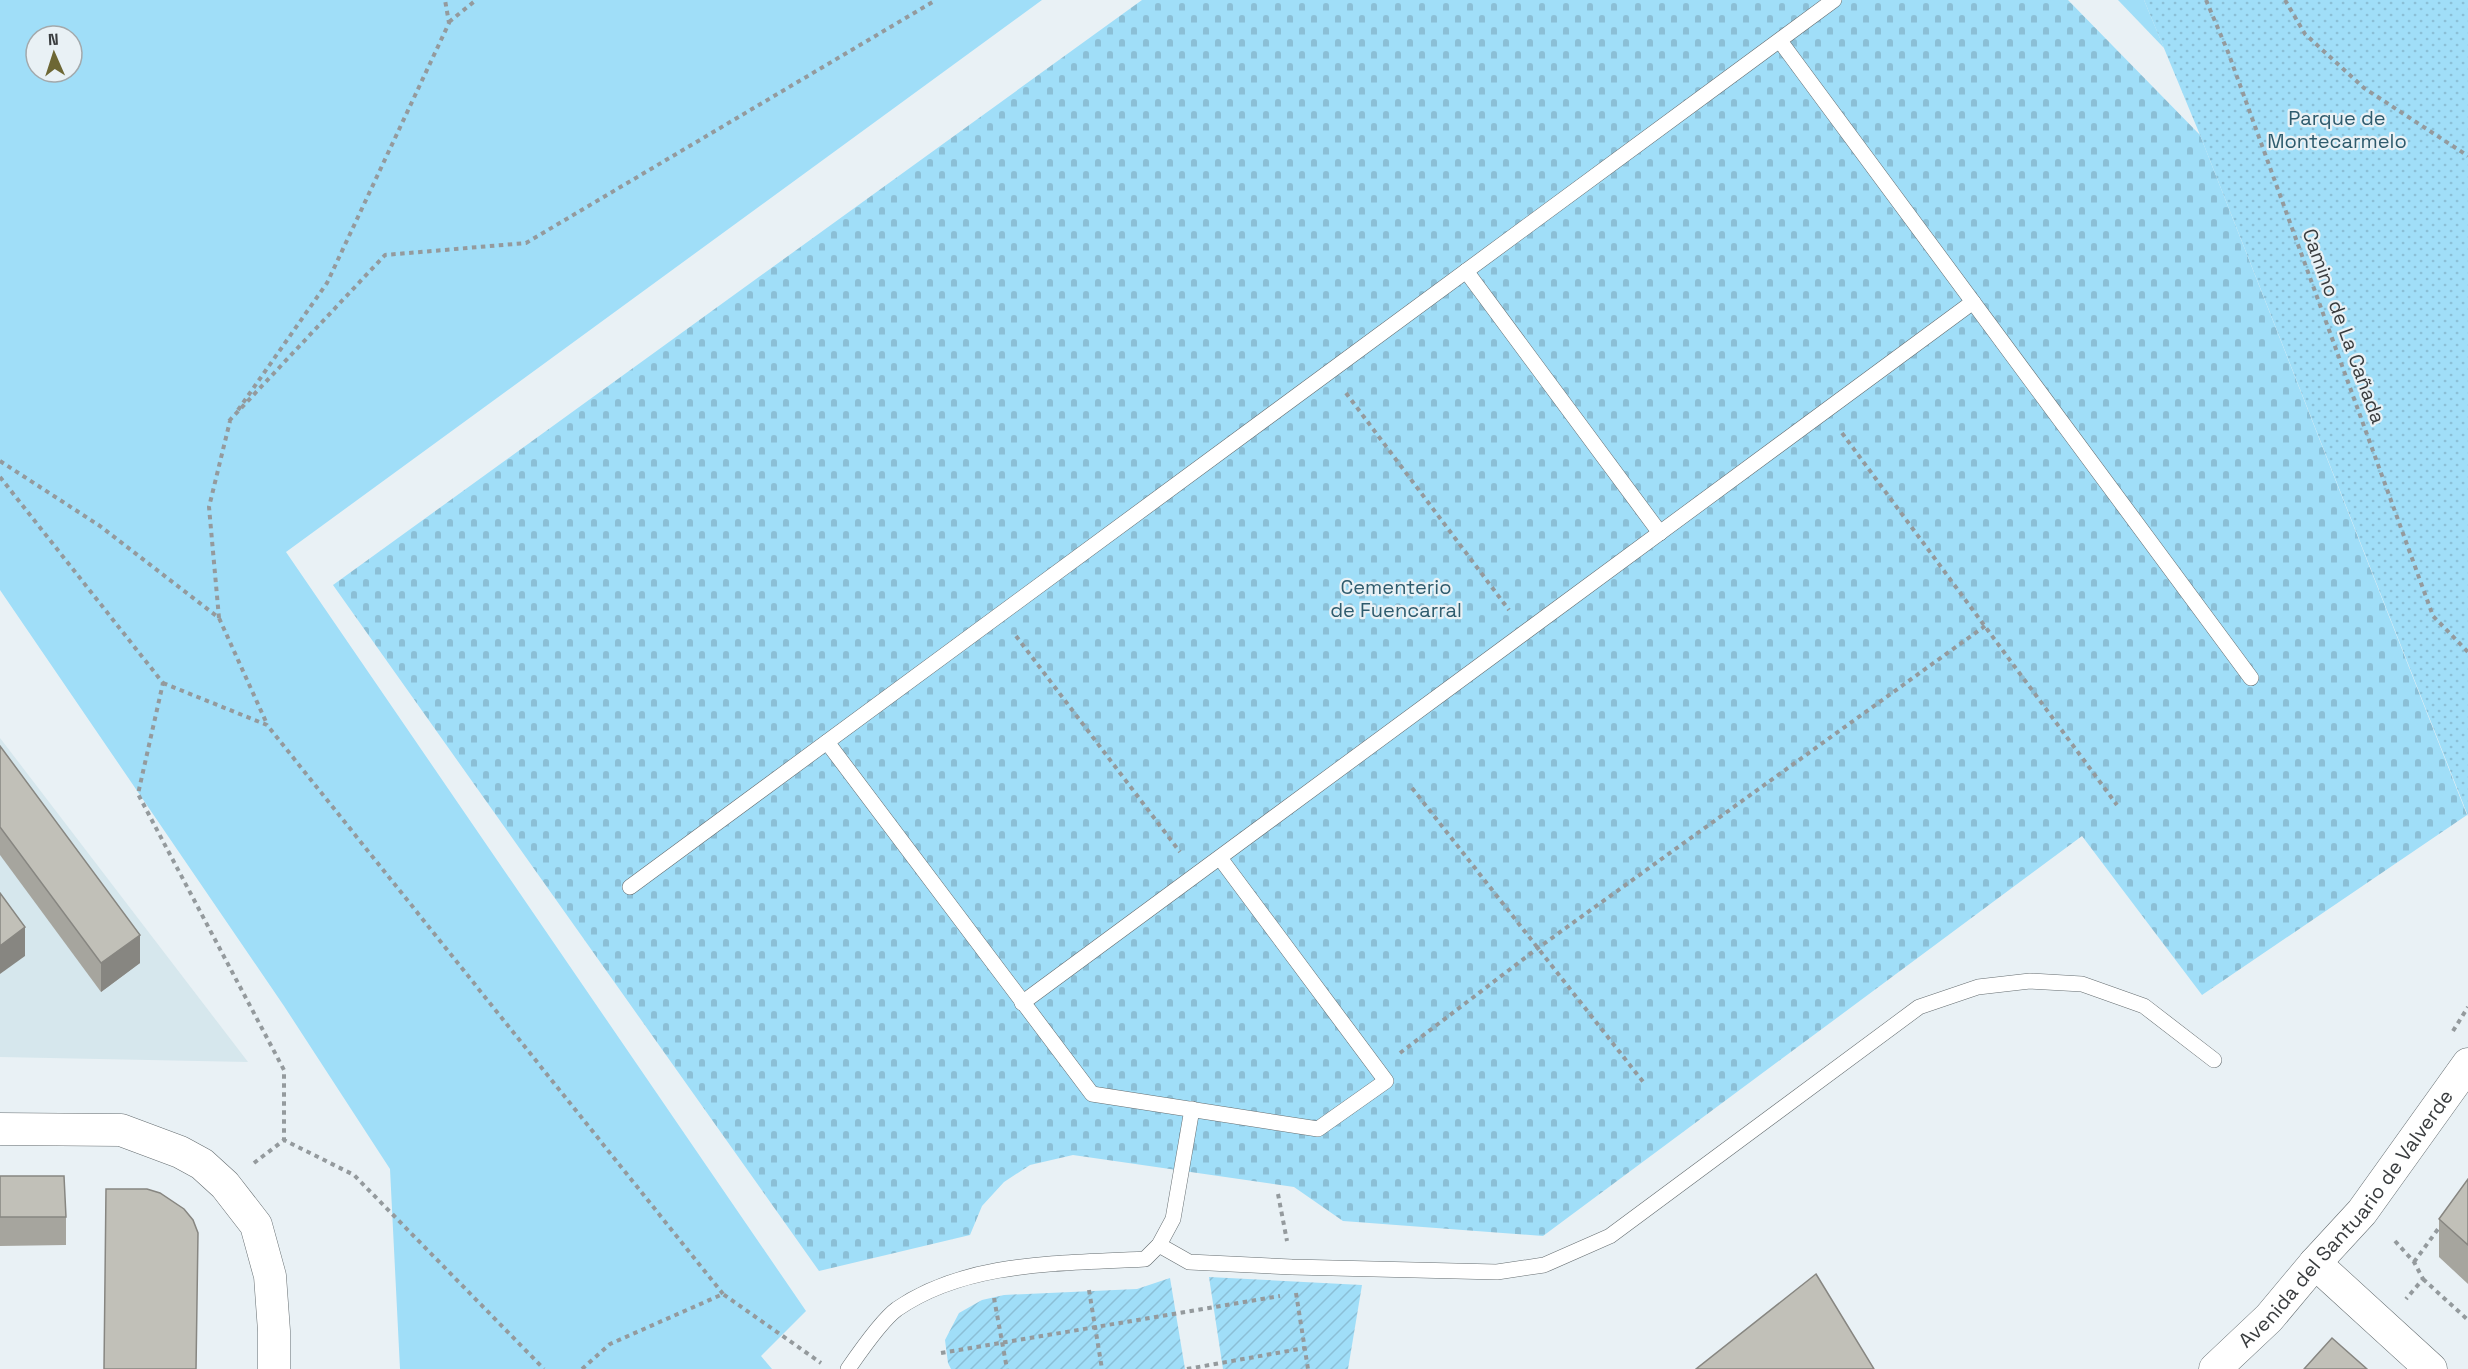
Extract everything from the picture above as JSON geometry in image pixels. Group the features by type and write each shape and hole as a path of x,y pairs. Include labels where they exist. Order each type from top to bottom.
{"street":[{"name":"Avenida del Santuario de Valverde","path":"2216,1369 2269,1318 2314,1263 2362,1212 2468,1064"},
{"path":"0,1129 121,1130 180,1152 202,1164 225,1185 256,1225 270,1276 274,1369"},
{"path":"2314,1263 2431,1369"}],"lane":[{"path":"630,887 1834,0"},
{"path":"1780,41 2251,678"},
{"path":"1466,271 1660,533"},
{"path":"1022,1003 1973,302"},
{"path":"827,742 1092,1094 1318,1129 1386,1081 1220,858"},
{"path":"1159,1245 1189,1262 1497,1272 1544,1265 1610,1236 1919,1007 1978,987 2030,981 2082,984 2144,1006 2214,1060"},
{"path":"848,1369 896,1310 941,1286 1008,1268 1145,1259 1159,1245 1173,1219 1192,1109"}],"path":[{"path":"445,0 449,23"},
{"path":"476,0 449,23 327,283 229,421 209,507 219,618 267,725 723,1294 828,1369"},
{"path":"229,421 385,255 526,243 936,0"},
{"name":"Camino de La Cañada","path":"2206,0 2228,52 2433,616 2468,652"},
{"path":"2285,0 2305,34 2364,88 2468,156"},
{"path":"1330,371 1526,632"},
{"path":"1825,411 2117,805"},
{"path":"0,462 100,526 219,618"},
{"path":"0,477 163,683 267,725"},
{"path":"1000,615 1197,874"},
{"path":"1377,1070 1538,948 1985,626"},
{"path":"163,683 138,794 284,1070 284,1140"},
{"path":"1412,788 1644,1083"},
{"path":"225,1185 284,1140"},
{"path":"284,1140 354,1175 544,1369"},
{"path":"2414,1263 2448,1216"},
{"path":"2422,1280 2468,1320"},
{"path":"1088,1284 1102,1369"},
{"path":"993,1291 1007,1369"},
{"path":"940,1353 1296,1293"},
{"path":"582,1369 610,1344 723,1294"},
{"path":"1187,1369 1305,1348"}],"shaded area":[{"path":"0,738 248,1062 0,1057"}],"green space":[{"path":"0,0 1042,0 286,552 806,1311 761,1356 772,1369 400,1369 390,1169 284,1006 0,590"},
{"name":"Cementerio de Fuencarral","path":"1142,0 2068,0 2200,135 2467,815 2202,995 2082,836 1543,1236 1343,1221 1294,1187 1073,1155 1030,1165 1004,1182 982,1206 970,1235 819,1271 333,585"},
{"path":"2118,0 2144,0 2164,48"},
{"name":"Parque de Montecarmelo","path":"2144,0 2468,0 2468,816 2200,135"},
{"path":"1209,1277 1362,1285 1348,1369 1223,1369"},
{"path":"1170,1278 1185,1369 951,1369 948,1363 945,1340 959,1313 982,1300 1004,1295 1137,1289"}],"building":[{"path":"0,746 140,935 101,963 0,827"},
{"path":"0,893 25,927 0,946"},
{"path":"0,1176 64,1176 66,1217 0,1217"},
{"path":"2468,1179 2468,1245 2439,1219"},
{"path":"106,1189 147,1189 160,1193 184,1209 193,1220 198,1233 196,1369 104,1369"},
{"path":"1816,1274 1874,1369 1696,1369"},
{"path":"2332,1338 2367,1369 2304,1369"}]}
